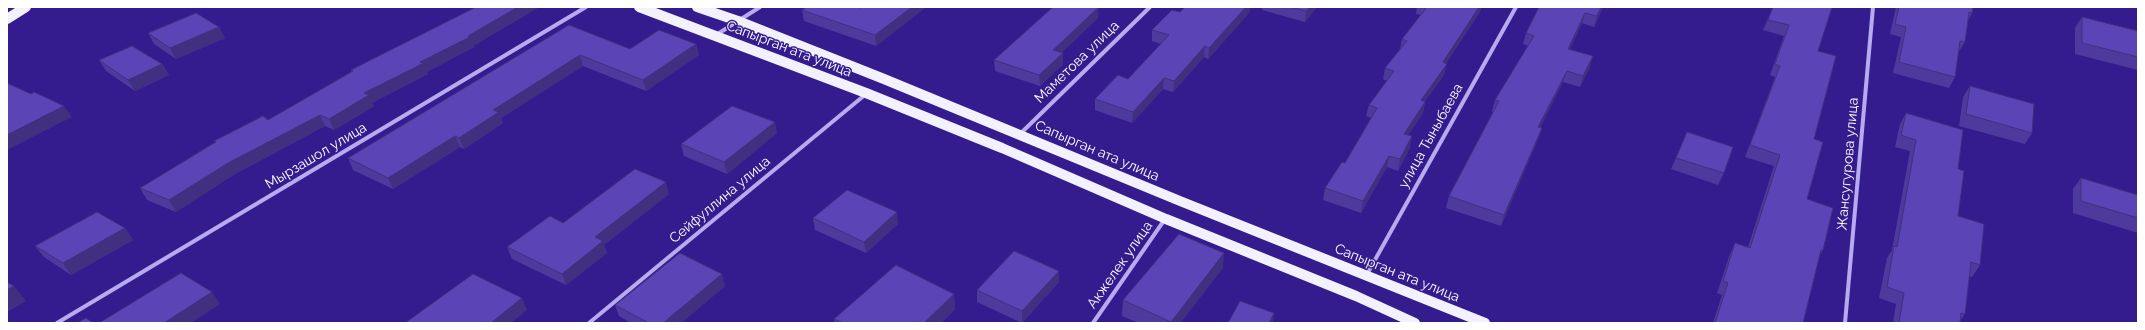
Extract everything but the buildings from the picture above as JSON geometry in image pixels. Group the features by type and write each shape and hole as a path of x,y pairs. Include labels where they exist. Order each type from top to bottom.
{"main road":[{"path":"7,19 26,7"},
{"name":"Сапырган ата улица","path":"640,7 866,93 1002,148 1166,219 1356,296 1415,323"},
{"name":"Сапырган ата улица","path":"697,7 738,21 1020,134 1180,201 1485,323"}],"street":[{"name":"Мырзашол улица","path":"57,323 586,7"},
{"path":"714,36 760,7"},
{"name":"Маметова улица","path":"1020,134 1150,7"},
{"name":"улица Тыныбаева","path":"1366,276 1516,7"},
{"name":"Жансугурова улица","path":"1845,323 1873,7"},
{"name":"Сейфуллина улица","path":"589,323 866,93"},
{"name":"Акжелек улица","path":"1093,323 1166,219"}]}
